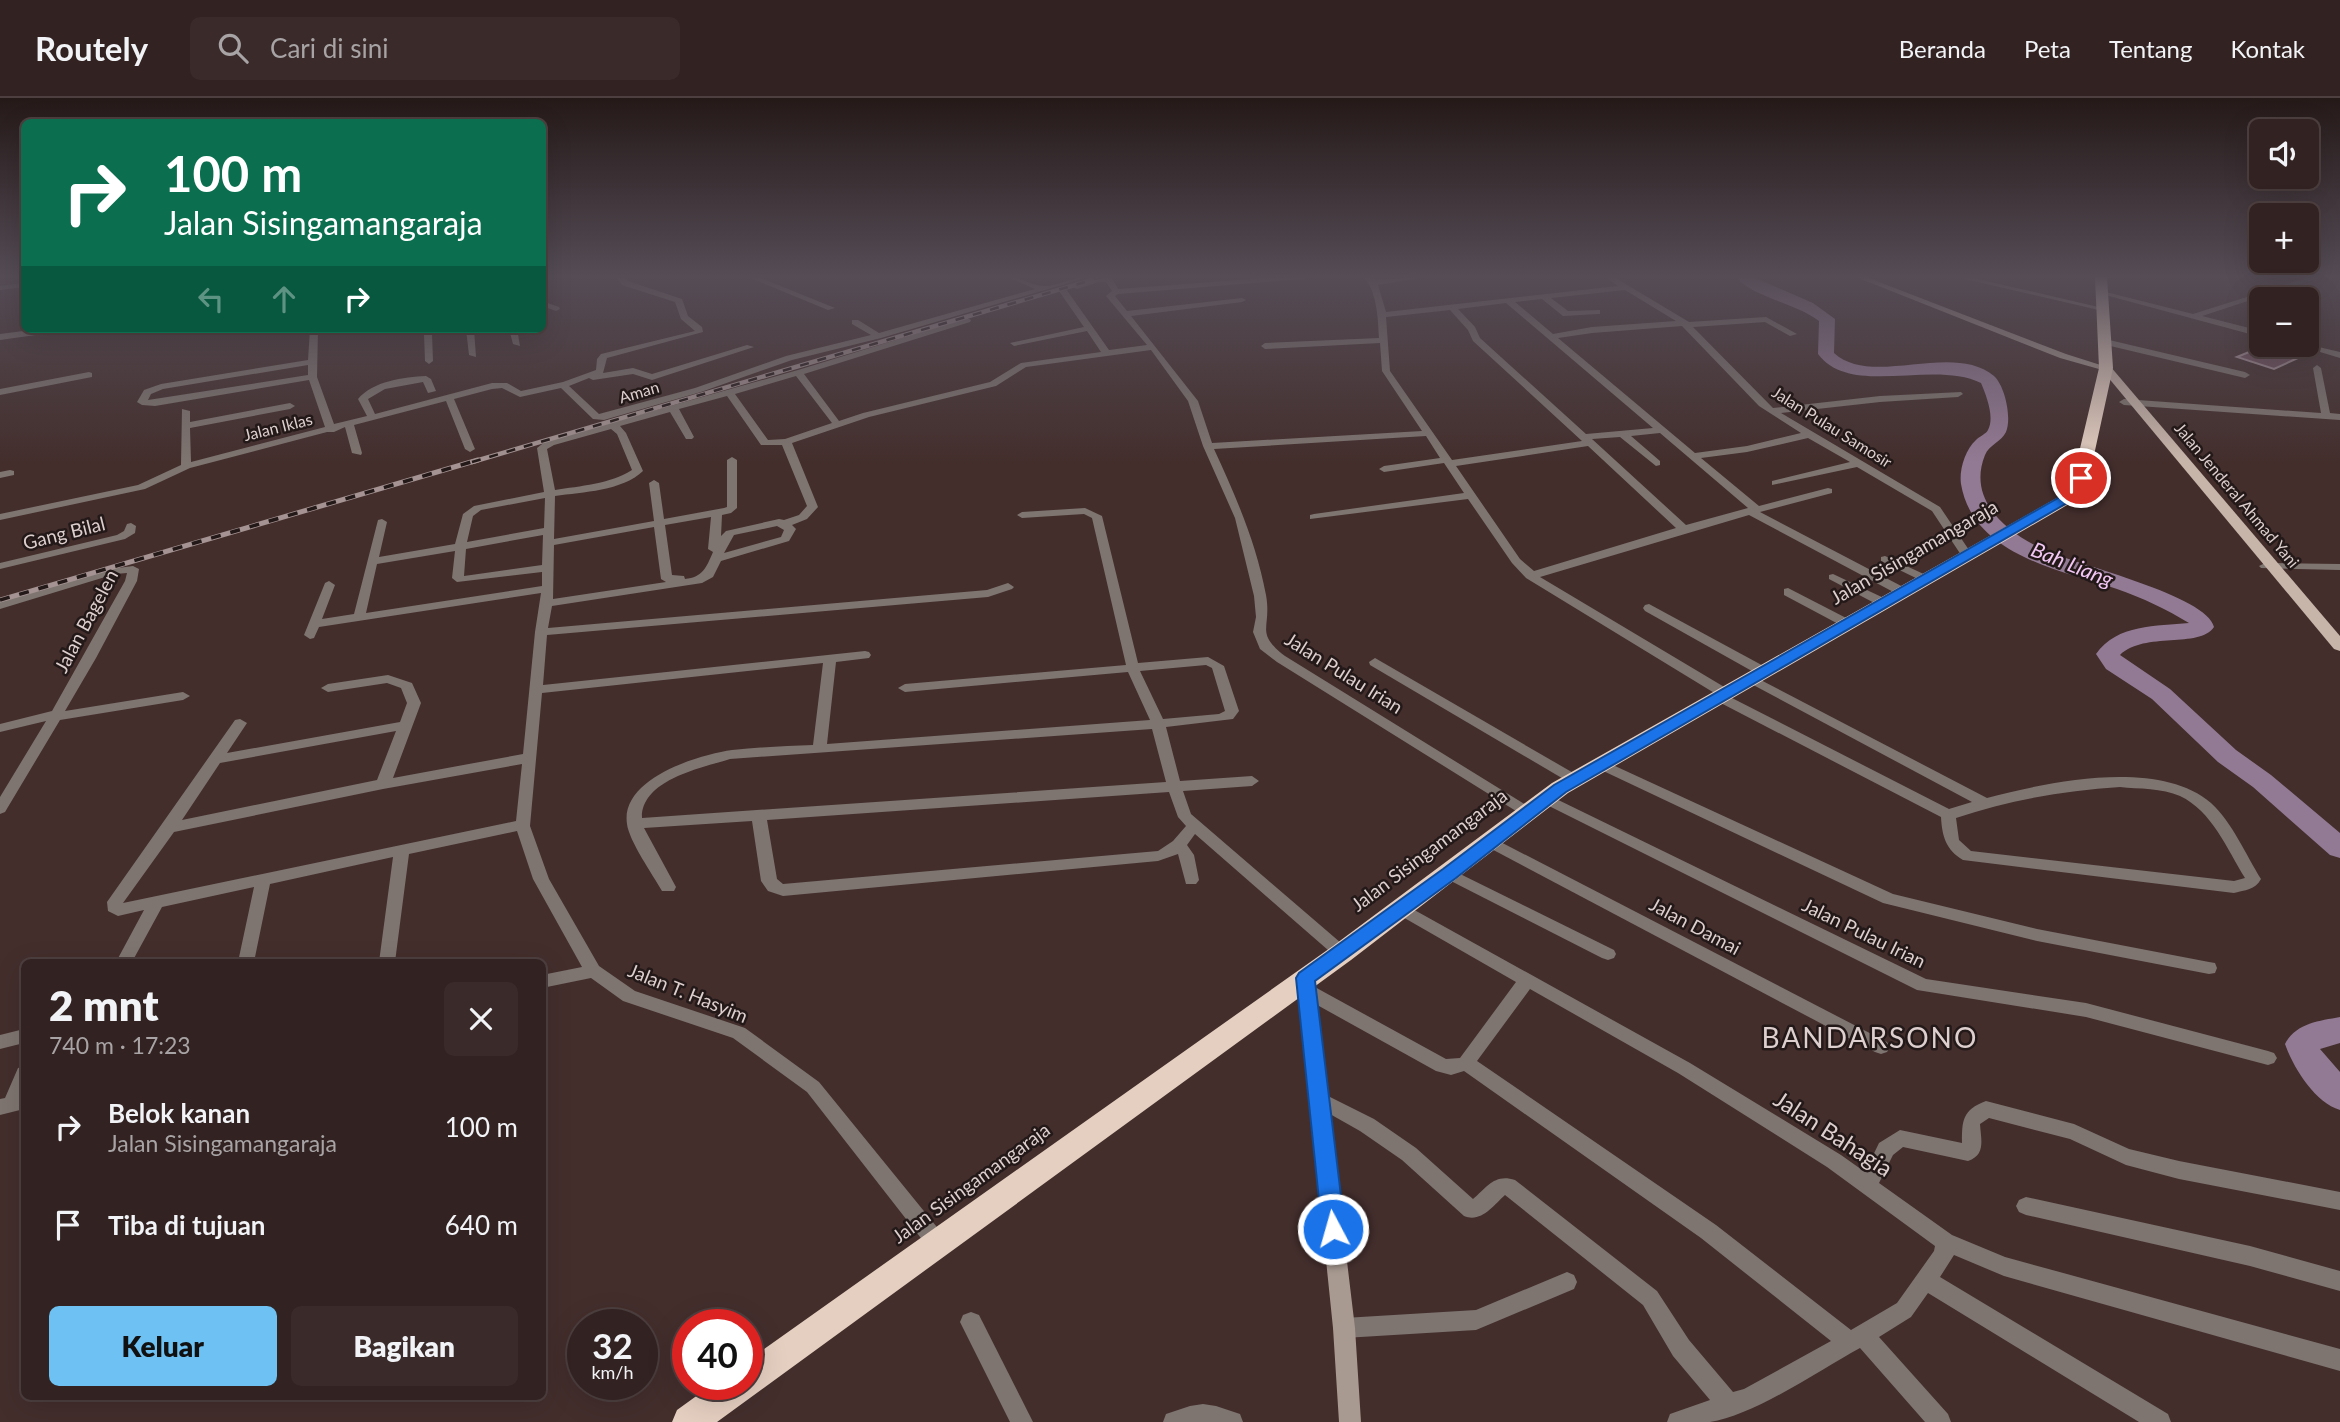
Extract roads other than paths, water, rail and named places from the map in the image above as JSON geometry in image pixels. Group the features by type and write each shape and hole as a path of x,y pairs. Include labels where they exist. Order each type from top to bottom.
{"highway":[{"name":"Jalan Sisingamangaraja","path":"763,1370 1306,985 1400,908 1450,874 1537,806 1602,765 2070,497 2081,478 2105,374 2105,339"},
{"path":"690,1422 720,1400"}],"main road":[{"name":"Jalan Jenderal Ahmad Yani","path":"2105,374 2340,646"},
{"name":"Jalan Jenderal Ahmad Yani","path":"2270,566 2340,653"}],"street":[{"path":"314,339 312,376 331,430"},
{"path":"428,339 429,361"},
{"path":"471,339 473,355"},
{"path":"516,339 517,344"},
{"path":"583,379 600,371 600,361 604,356 672,339"},
{"name":"Aman","path":"608,421 796,356 867,339"},
{"path":"608,421 673,408 908,339"},
{"path":"1014,343 1035,339"},
{"path":"1097,339 1106,352"},
{"name":"Jalan Pulau Irian","path":"1147,339 1193,401 1208,446 1240,518 1260,596 1262,617 1259,632 1264,646 1281,660 1537,806 1923,985 2086,1010 2268,1058"},
{"path":"1476,339 1684,529"},
{"path":"1553,339 1753,510 1894,598"},
{"name":"Jalan Pulau Samosir","path":"1701,339 1772,411 1936,509 1967,556"},
{"path":"2022,339 2105,374"},
{"path":"1265,346 1384,340 1386,371 1516,561 1530,576 1723,695 1948,815 1985,803 2108,782 2162,786 2191,795 2206,806 2253,879 2248,884 2234,887 1968,856 1957,850 1950,841 1948,815"},
{"path":"2105,342 2245,375"},
{"path":"729,392 765,443 786,442 837,424 993,384 1024,365 1153,346"},
{"name":"Jalan Iklas","path":"0,517 141,487 186,466 492,386 504,385 520,394 583,379 633,371 652,377 750,347"},
{"path":"2319,350 2340,355"},
{"path":"707,360 717,366"},
{"path":"312,376 155,403 142,402 147,392 152,389 313,362"},
{"path":"2317,369 2326,416"},
{"path":"727,371 737,377"},
{"path":"801,372 799,374 837,424"},
{"path":"0,392 89,375"},
{"path":"373,418 363,399 365,395 383,387 421,379 426,379 431,391"},
{"path":"546,568 461,580 458,578 466,517 471,510 635,475 638,471 621,433 608,421 596,417 562,384"},
{"path":"1772,411 1880,399 1958,394"},
{"path":"449,398 470,450"},
{"path":"2130,402 2340,417"},
{"path":"185,426 290,406"},
{"path":"673,408 689,437"},
{"path":"185,411 186,466"},
{"name":"Jalan T. Hasyim","path":"608,421 542,448 550,494 546,596 523,825 541,879 593,971 628,996 739,1033 813,1087 938,1244"},
{"path":"349,425 358,453"},
{"path":"1384,469 1448,462 1622,433 1661,430"},
{"path":"1208,446 1430,433"},
{"path":"1622,433 1656,463"},
{"path":"1692,456 1747,449 1811,434"},
{"path":"785,524 803,517 813,506 786,442"},
{"path":"372,562 462,546 659,525 717,513 732,508 732,460"},
{"path":"1776,482 1860,463"},
{"path":"654,483 667,579 699,574 707,566 714,550 717,513"},
{"path":"1530,576 1684,529 1828,491"},
{"path":"1314,517 1472,495"},
{"path":"1022,515 1085,511 1097,516 1133,669 1158,724 1179,804 1193,825 1342,953"},
{"path":"359,617 382,522"},
{"path":"330,585 313,629 359,617 698,581 707,577 716,559 730,533 779,522 790,529 785,539 716,559"},
{"name":"Gang Bilal","path":"0,566 121,537 129,533 131,526"},
{"path":"1885,559 1926,579"},
{"path":"2270,566 2340,567"},
{"name":"Jalan Bagelen","path":"0,605 114,571 133,569 134,574 119,604 0,809"},
{"path":"1833,577 1894,598"},
{"path":"541,632 988,593 1008,587"},
{"path":"1788,592 1848,624"},
{"path":"1648,608 1757,676 1985,803"},
{"path":"536,690 865,655"},
{"path":"820,747 830,659"},
{"path":"668,887 634,824 637,806 646,790 663,776 730,755 1158,724 1228,716 1232,710 1218,666 1208,661 905,688"},
{"path":"1375,662 1577,781"},
{"path":"328,688 388,679 407,686 414,703 383,784"},
{"path":"0,728 56,716 183,696"},
{"path":"240,723 114,907 125,910 155,904 523,825"},
{"path":"217,758 407,725"},
{"path":"169,828 383,784 528,758"},
{"path":"1602,765 1889,899 2037,935 2208,968"},
{"path":"634,824 1252,781"},
{"path":"759,816 769,881 783,890 1158,856 1172,852 1180,845 1193,825"},
{"name":"Jalan Damai","path":"1489,841 1881,1047"},
{"path":"1180,845 1186,855 1191,880"},
{"path":"387,959 402,852"},
{"path":"1450,874 1608,954"},
{"path":"247,959 263,882"},
{"path":"126,959 155,904"},
{"name":"Jalan Bahagia","path":"1400,908 1684,1068 1868,1185 1945,1242 2004,1266 2340,1360"},
{"path":"546,981 593,971"},
{"path":"1306,985 1442,1066 1451,1068 1466,1063 1527,980"},
{"path":"1306,985 1344,1328 1350,1422"},
{"path":"0,1042 21,1037"},
{"path":"1466,1063 1855,1338 1940,1422"},
{"path":"12,1104 21,1081"},
{"path":"1320,1100 1367,1125 1409,1154 1471,1210 1503,1185 1507,1186 1650,1298 1681,1349 1730,1406"},
{"path":"1868,1185 1886,1149 1900,1138 1968,1153 1972,1150 1973,1140 1971,1121 1986,1109 2074,1132 2126,1157 2340,1201"},
{"path":"2026,1206 2249,1256 2340,1281"},
{"path":"1678,1422 1749,1398 1903,1310 1944,1254 1945,1242"},
{"path":"1925,1280 2160,1422"},
{"path":"1344,1328 1476,1320 1567,1282"},
{"path":"971,1322 1021,1422"},
{"path":"1174,1422 1196,1413 1213,1414 1232,1422"}],"waterway":[{"name":"Bah Liang","path":"1826,339 1826,354 1837,365 1855,370 1950,368 1971,372 1988,380 1997,405 1999,425 1996,433 1978,450 1973,461 1971,486 1993,528 2040,556 2153,595 2201,621 2202,627 2194,630 2136,636 2116,646 2108,654 2114,664 2161,694 2227,756 2262,781 2340,848"},
{"name":"Bah Liang","path":"2340,1030 2317,1034 2302,1044 2307,1058 2340,1096"}],"railway":[{"path":"472,462 892,339"},
{"path":"0,600 478,460"}],"district":[{"name":"BANDARSONO","path":"1870,1038"}]}
